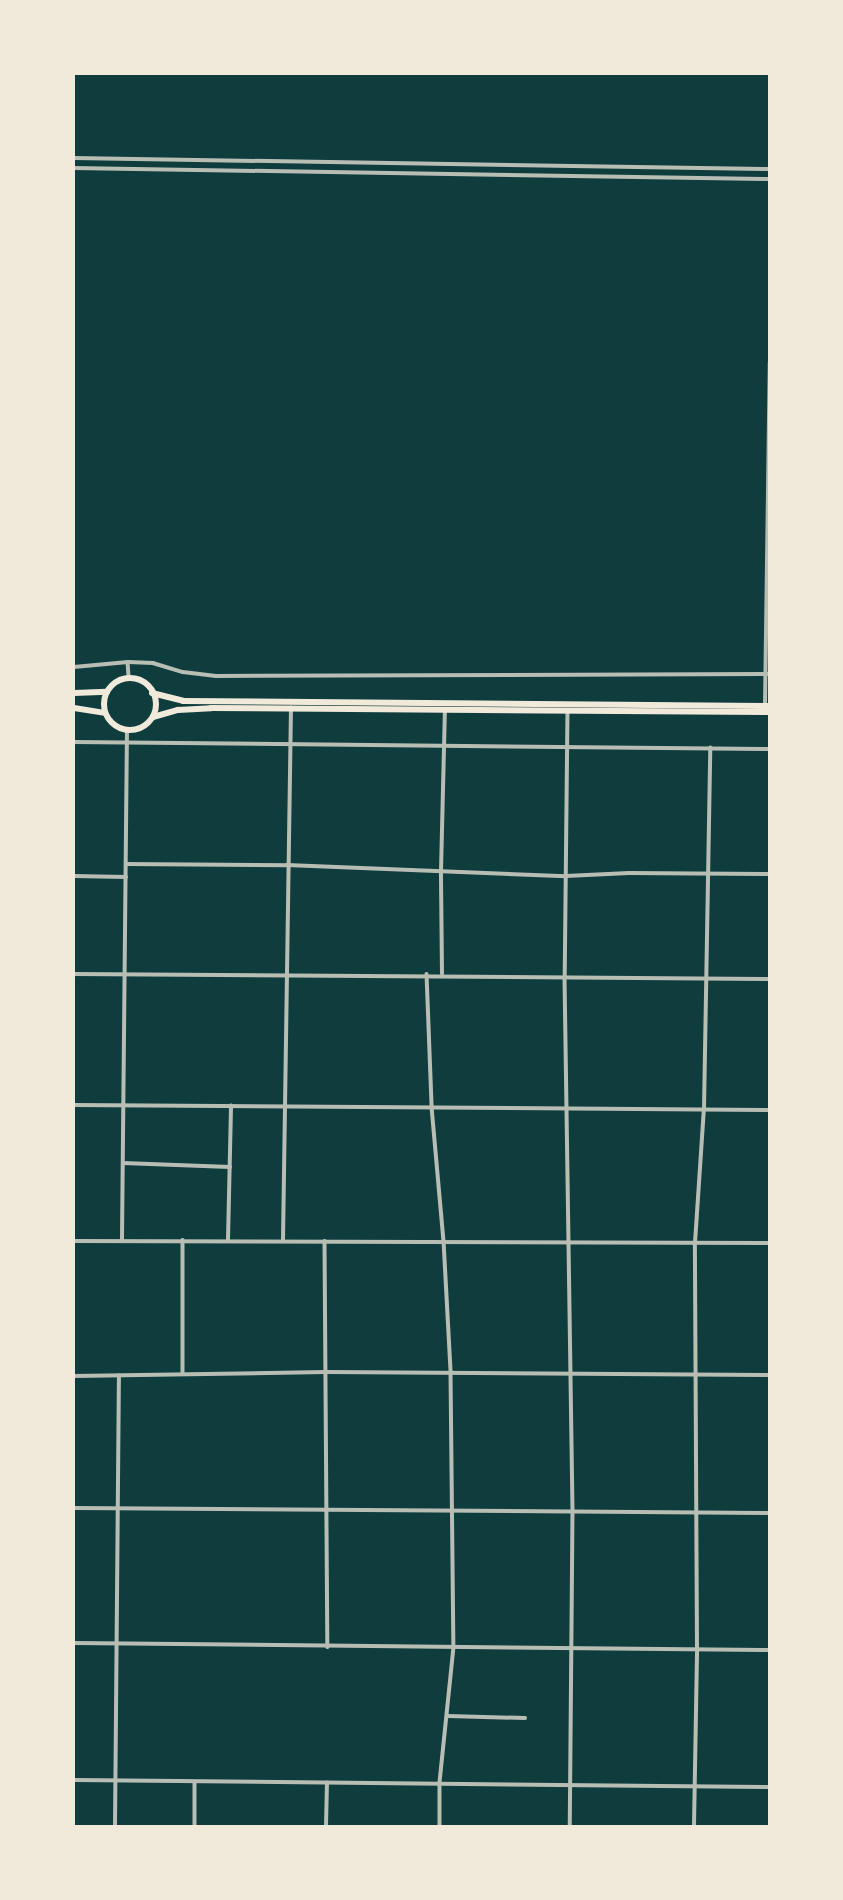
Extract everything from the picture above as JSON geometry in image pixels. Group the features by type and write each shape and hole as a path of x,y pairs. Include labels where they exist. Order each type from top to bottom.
{"highway":[{"path":"153,717 156,704 152,693 143,682 129,678 117,682 107,692 105,713 114,725 127,730 143,726 153,717 211,708 768,708"},
{"path":"74,693 107,692"},
{"path":"152,693 183,701 768,708"},
{"path":"74,708 105,713"}],"street":[{"path":"74,158 769,169"},
{"path":"184,160 184,170"},
{"path":"411,163 411,173"},
{"path":"591,166 591,176"},
{"path":"74,168 769,178"},
{"path":"768,708 769,363"},
{"path":"74,667 128,662 153,663 183,672 216,676 768,674"},
{"path":"128,662 129,678"},
{"path":"283,1240 291,709"},
{"path":"442,974 441,871 445,709"},
{"path":"568,710 565,977 573,1511 570,1826"},
{"path":"122,1239 127,730"},
{"path":"74,743 769,749"},
{"path":"694,1826 698,1650 695,1243 704,1110 710,748"},
{"path":"126,864 287,865 566,876 769,874"},
{"path":"74,876 126,877"},
{"path":"74,974 286,977 442,974 769,979"},
{"path":"427,974 432,1107 444,1241 451,1371 454,1647 440,1783 440,1826"},
{"path":"74,1105 769,1110"},
{"path":"228,1240 231,1106"},
{"path":"123,1163 230,1167"},
{"path":"74,1241 122,1239 769,1243"},
{"path":"183,1240 183,1374"},
{"path":"326,1241 328,1647"},
{"path":"74,1376 451,1371 769,1375"},
{"path":"115,1826 119,1376"},
{"path":"74,1508 769,1513"},
{"path":"74,1643 769,1650"},
{"path":"448,1716 525,1718"},
{"path":"74,1780 769,1787"},
{"path":"195,1783 195,1826"},
{"path":"326,1826 327,1783"}]}
